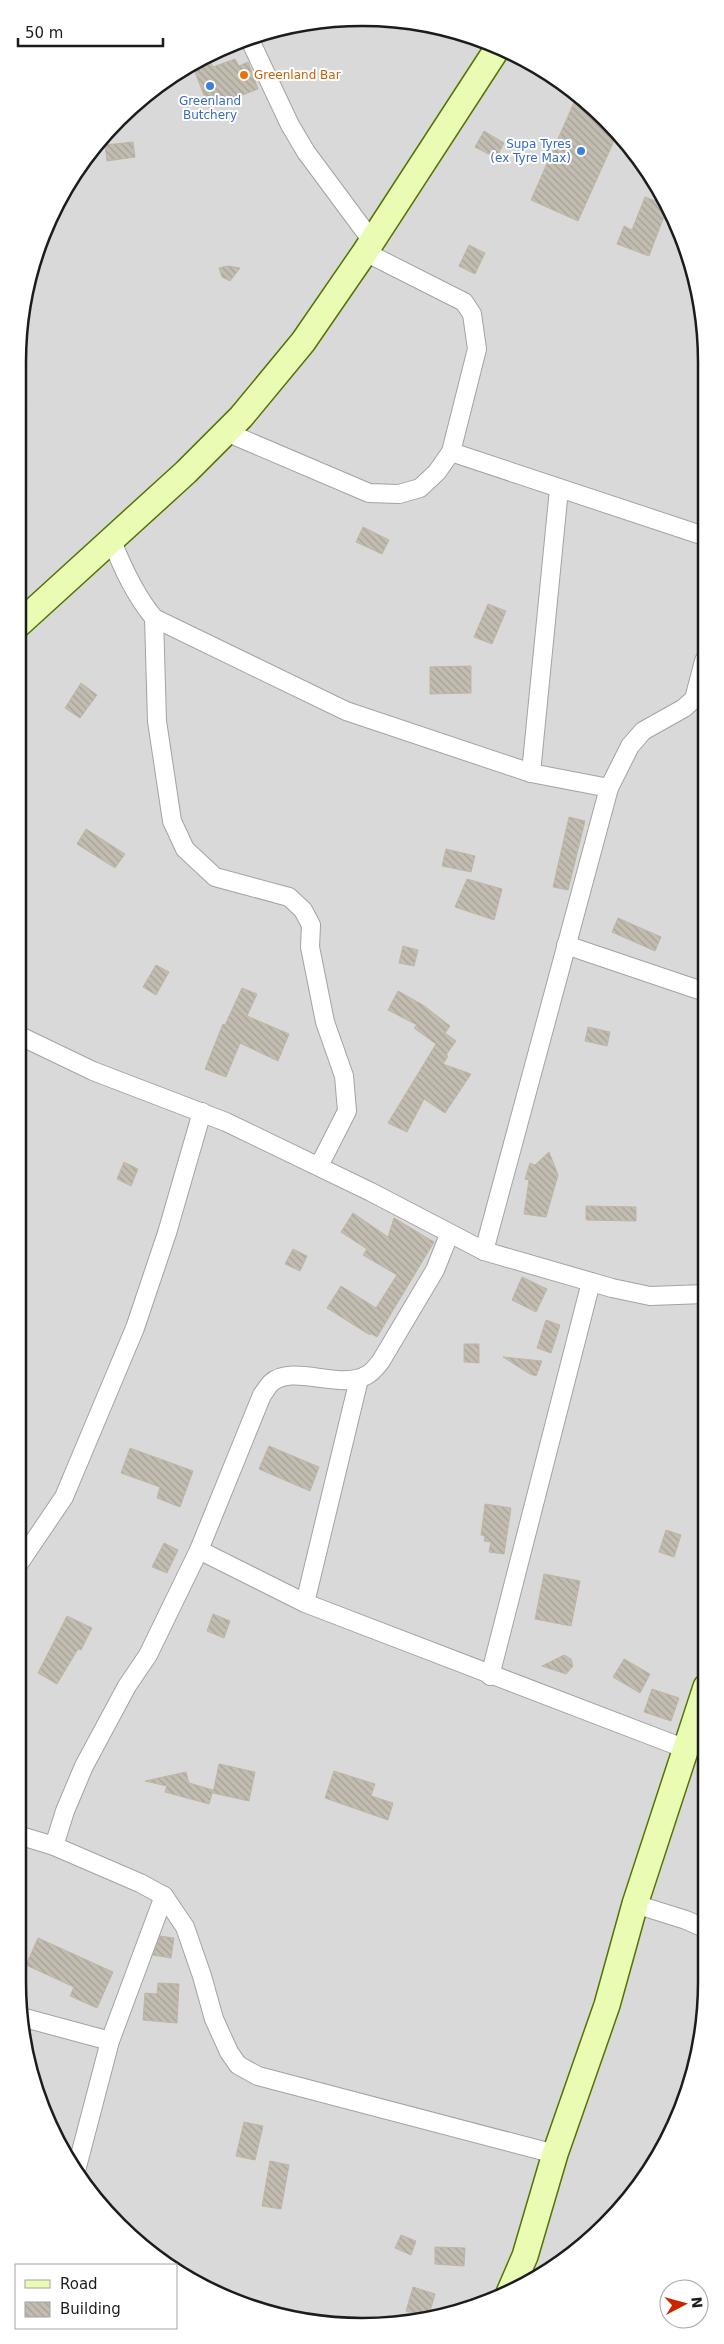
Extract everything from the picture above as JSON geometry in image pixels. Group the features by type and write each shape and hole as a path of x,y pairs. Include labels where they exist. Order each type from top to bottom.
{"street":[{"path":"226,432 369,493 399,494 420,488 437,472 451,452 477,349 472,314 464,302 369,246 290,125 252,45"},
{"path":"26,618 186,472 226,432 303,342 369,246 494,54"},
{"path":"451,452 698,534"},
{"path":"531,773 559,489"},
{"path":"112,541 140,600 154,618 346,711 531,773 609,788"},
{"path":"154,618 157,721 172,821 184,849 214,877 288,897 303,910 311,924 310,946 325,1022 344,1076 347,1111 319,1166"},
{"path":"484,1251 609,788 630,746 643,731 684,708 694,699 698,684"},
{"path":"566,945 698,994"},
{"path":"26,1038 92,1071 202,1112 319,1166 449,1235 484,1251 591,1282 650,1296 698,1294"},
{"path":"26,1550 64,1497 135,1328 167,1234 202,1112"},
{"path":"54,1846 65,1811 84,1766 123,1693 148,1655 199,1550 262,1395 272,1381 284,1377 304,1376 332,1380 359,1379 369,1374 381,1361 435,1270 449,1235"},
{"path":"490,1676 591,1282"},
{"path":"305,1603 359,1379"},
{"path":"199,1550 305,1603 490,1676 686,1749"},
{"path":"514,2281 525,2256 555,2154 607,2005 635,1904 698,1712"},
{"path":"26,1837 54,1846 140,1883 164,1896 185,1927 214,2019 238,2065 258,2076 555,2154"},
{"path":"78,2162 110,2041 164,1896"},
{"path":"635,1904 698,1925"},
{"path":"28,2019 110,2041"}],"shaded area":[{"path":"362,26 406,29 428,33 470,44 530,71 549,83 583,110 614,141 641,175 663,214 680,254 695,318 698,362 698,1982 695,2026 691,2048 680,2090 653,2150 641,2169 614,2203 566,2248 530,2273 470,2300 406,2315 362,2318 318,2315 254,2300 194,2273 175,2261 141,2234 110,2203 83,2169 71,2150 44,2090 29,2026 26,1982 26,362 29,318 33,296 44,254 52,234 71,194 83,175 125,125 175,83 194,71 234,52 254,44 296,33 318,29"}],"building":[{"path":"235,59 239,66 248,62 258,89 209,108 194,71 211,63 213,67"},
{"path":"574,103 614,141 578,221 531,200"},
{"path":"484,131 504,143 496,158 475,147"},
{"path":"133,142 135,157 107,161 105,147 107,145"},
{"path":"645,197 657,202 664,216 649,256 617,244 624,226 632,230"},
{"path":"469,245 485,253 475,274 459,266"},
{"path":"228,266 240,268 230,281 222,277 219,268"},
{"path":"363,527 389,540 382,554 356,542"},
{"path":"488,604 506,611 492,644 474,637"},
{"path":"471,666 471,693 430,694 430,667"},
{"path":"81,683 97,695 80,718 65,708"},
{"path":"569,817 585,821 568,890 553,887"},
{"path":"86,829 125,854 115,868 77,844"},
{"path":"446,849 475,856 471,872 442,866"},
{"path":"467,879 502,889 494,920 455,907"},
{"path":"618,918 661,937 655,951 612,932"},
{"path":"403,946 418,950 414,966 399,963"},
{"path":"156,965 169,972 156,995 143,987"},
{"path":"242,988 257,994 247,1016 289,1034 278,1061 240,1043 226,1077 205,1069 223,1024 225,1025"},
{"path":"398,991 423,1005 450,1026 445,1033 456,1041 446,1055 448,1056 443,1064 471,1074 445,1113 424,1099 407,1132 388,1123 436,1044 414,1028 417,1025 388,1010"},
{"path":"588,1027 610,1032 607,1046 585,1041"},
{"path":"549,1152 558,1175 546,1217 524,1214 529,1180 525,1179 530,1163 535,1165"},
{"path":"124,1162 138,1169 131,1186 117,1179"},
{"path":"586,1206 636,1207 636,1221 586,1220"},
{"path":"353,1213 388,1237 394,1218 434,1242 377,1337 370,1333 370,1335 327,1308 341,1286 376,1308 397,1275 363,1255 367,1249 341,1232"},
{"path":"293,1249 307,1256 300,1271 285,1264"},
{"path":"522,1277 547,1289 536,1312 512,1300"},
{"path":"546,1320 560,1325 551,1353 537,1348"},
{"path":"464,1344 479,1344 479,1363 464,1362"},
{"path":"503,1357 542,1361 536,1376"},
{"path":"269,1446 319,1467 310,1491 259,1469"},
{"path":"130,1448 193,1471 180,1507 157,1498 160,1487 121,1473"},
{"path":"485,1504 511,1508 504,1554 489,1552 491,1542 484,1541 485,1536 481,1535"},
{"path":"666,1530 681,1535 674,1557 659,1552"},
{"path":"164,1543 178,1550 167,1573 152,1567"},
{"path":"544,1574 580,1581 571,1626 535,1619"},
{"path":"213,1614 230,1621 224,1638 207,1631"},
{"path":"67,1616 92,1628 81,1650 78,1649 57,1684 38,1673"},
{"path":"564,1655 571,1659 573,1666 566,1674 542,1666"},
{"path":"624,1659 650,1674 640,1693 613,1677"},
{"path":"652,1689 679,1698 671,1721 644,1712"},
{"path":"219,1764 255,1772 249,1801 213,1793"},
{"path":"334,1771 375,1784 371,1796 393,1803 388,1820 325,1798"},
{"path":"186,1772 189,1783 213,1790 209,1804 165,1792 167,1786 145,1781"},
{"path":"160,1936 174,1938 171,1958 153,1955"},
{"path":"38,1938 113,1972 97,2008 70,1996 74,1987 26,1965"},
{"path":"158,1983 179,1984 177,2023 143,2020 145,1993 157,1994"},
{"path":"244,2122 263,2126 255,2160 236,2156"},
{"path":"270,2161 289,2165 281,2209 262,2206"},
{"path":"401,2235 416,2241 411,2255 395,2248"},
{"path":"435,2247 465,2248 464,2266 435,2264"},
{"path":"413,2287 435,2294 430,2310 414,2314 406,2311"}],"place":[{"name":"Greenland Bar","path":"244,75"},
{"name":"Greenland Butchery","path":"210,86"},
{"name":"Supa Tyres (ex Tyre Max)","path":"581,151"}]}
